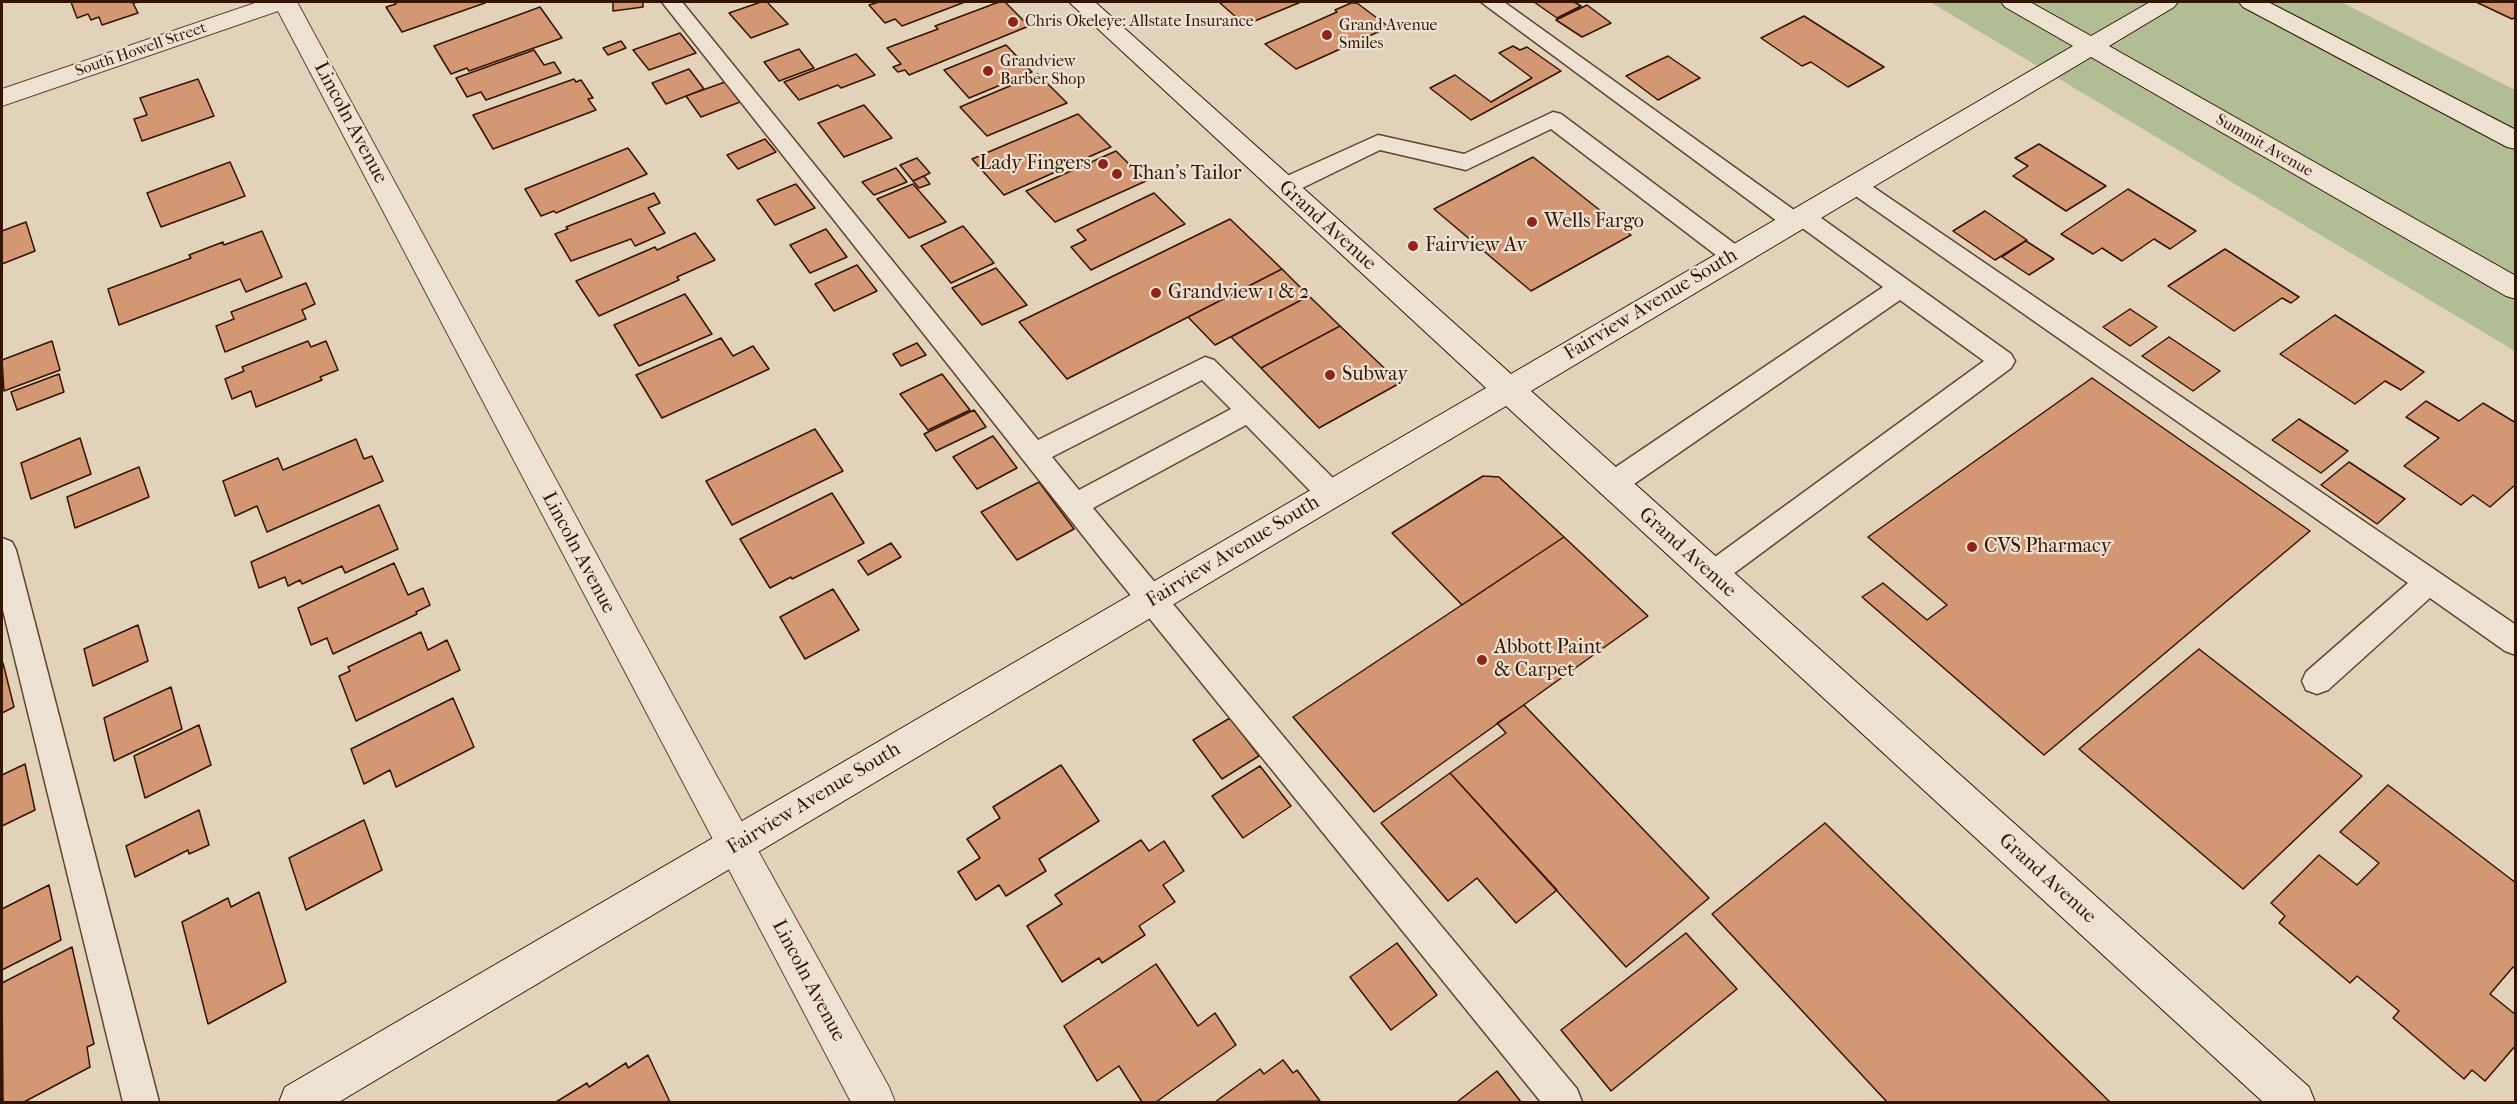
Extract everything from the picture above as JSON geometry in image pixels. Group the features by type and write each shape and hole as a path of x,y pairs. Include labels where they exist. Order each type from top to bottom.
{"street":[{"name":"South Howell Street","path":"2,98 280,2"},
{"name":"Lincoln Avenue","path":"285,2 874,1102"},
{"name":"Grand Avenue","path":"1081,2 2294,1102"},
{"name":"Summit Avenue","path":"2013,2 2516,289"},
{"name":"Fairview Avenue South","path":"300,1102 2166,2"},
{"path":"2251,2 2516,141"}],"lane":[{"path":"672,2 1152,600 1564,1102"},
{"path":"1491,2 1797,219 1901,287 2002,361 1711,575"},
{"path":"1284,187 1378,142 1466,162 1553,119 1734,256"},
{"path":"1855,185 2516,642"},
{"path":"1611,485 1901,287"},
{"path":"1034,454 1205,367 1332,494"},
{"path":"1076,506 1250,411"},
{"path":"2,550 141,1102"},
{"path":"2317,681 2428,582"}],"green space":[{"path":"1930,2 2341,2 2515,90 2515,351"}],"building":[{"path":"71,2 140,2 133,3 138,13 102,25 99,17 91,20 88,14 77,18"},
{"path":"394,2 485,3 402,32 386,7 396,4"},
{"path":"613,2 643,2 643,7 613,11"},
{"path":"767,2 788,24 751,38 729,13"},
{"path":"879,2 965,2 902,26 895,19 885,23 869,5"},
{"path":"999,2 1005,2 1029,26 909,75 905,70 898,72 893,67 901,64 887,48 938,29 935,26"},
{"path":"1301,2 1245,25 1220,3"},
{"path":"1534,2 1574,2 1581,6 1557,18"},
{"path":"2476,2 2516,2 2516,17 2512,19"},
{"name":"Grand Avenue Smiles","path":"1351,3 1357,3 1389,27 1296,69 1265,44 1337,12 1335,10"},
{"path":"1587,5 1611,23 1582,37 1556,20"},
{"path":"540,7 562,38 469,71 467,68 451,74 434,46"},
{"path":"1804,16 1884,67 1848,87 1811,62 1802,66 1761,38"},
{"path":"680,33 696,53 649,70 633,50"},
{"path":"621,41 626,48 608,55 603,48"},
{"name":"Grandview Barber Shop","path":"1006,45 1032,72 969,98 944,70"},
{"path":"1513,46 1520,50 1527,47 1561,71 1471,120 1430,88 1455,75 1491,102 1532,78 1499,53"},
{"path":"799,49 814,68 779,81 764,62"},
{"path":"534,50 544,65 554,62 561,73 486,100 481,92 467,97 456,78"},
{"path":"856,54 875,75 841,88 838,85 799,100 784,82"},
{"path":"1668,56 1700,78 1658,100 1626,76"},
{"path":"689,69 704,89 666,104 652,83"},
{"path":"1038,74 1067,103 987,136 960,107"},
{"path":"198,79 214,116 142,141 134,119 147,115 140,98"},
{"path":"574,79 576,82 581,80 593,98 588,99 596,110 493,149 473,115"},
{"path":"725,82 740,102 701,117 686,96"},
{"path":"864,105 892,138 844,157 818,123"},
{"path":"1078,114 1111,147 1004,195 972,159"},
{"path":"765,139 776,152 738,169 727,155"},
{"path":"2039,144 2106,186 2066,211 2013,176 2028,166 2015,158"},
{"path":"628,148 647,174 556,213 554,211 541,216 525,189"},
{"path":"1116,151 1146,181 1055,222 1026,191"},
{"name":"Wells Fargo","path":"1533,157 1631,235 1531,291 1434,209"},
{"path":"917,158 930,173 913,181 900,165"},
{"path":"230,162 245,196 161,227 147,193"},
{"path":"896,168 907,182 874,195 862,182"},
{"path":"924,176 930,184 919,188 913,181"},
{"path":"796,184 815,208 775,225 757,200"},
{"path":"913,184 946,222 909,238 877,199"},
{"path":"2128,189 2196,231 2170,249 2154,239 2122,261 2102,248 2093,254 2061,234"},
{"path":"654,193 660,203 648,208 665,233 635,246 631,239 571,261 555,234 568,229 566,227"},
{"path":"1154,193 1185,224 1091,270 1071,247 1086,240 1077,230"},
{"path":"1985,211 2027,240 1995,260 1953,231"},
{"name":"Grandview 1 & 2","path":"1230,219 1282,269 1067,379 1019,322"},
{"path":"26,222 35,251 2,264 2,231"},
{"path":"963,226 994,263 951,283 921,246"},
{"path":"826,229 847,257 810,273 790,245"},
{"path":"262,231 282,277 246,292 240,279 119,325 108,289 191,258 189,255 223,242 224,245"},
{"path":"695,233 715,260 677,277 679,280 599,316 576,281 655,247 657,250"},
{"path":"2026,241 2054,259 2029,275 2002,257"},
{"path":"2225,249 2299,297 2291,303 2282,298 2234,331 2168,286"},
{"path":"857,265 877,291 834,311 815,284"},
{"path":"996,268 1027,305 982,325 952,288"},
{"path":"1282,269 1309,296 1215,345 1188,317"},
{"path":"306,283 315,304 302,310 306,319 225,352 216,326 234,319 231,312"},
{"path":"685,294 712,334 639,366 614,325"},
{"path":"1309,296 1340,326 1261,368 1231,337"},
{"path":"2130,309 2157,327 2130,346 2103,327"},
{"path":"2335,315 2424,372 2401,390 2385,381 2355,404 2280,354"},
{"name":"Subway","path":"1340,326 1400,383 1319,428 1261,368"},
{"path":"2169,337 2220,371 2193,391 2142,356"},
{"path":"721,338 733,356 753,346 769,369 662,418 636,375"},
{"path":"52,341 60,370 4,391 2,360"},
{"path":"308,341 311,347 326,341 338,370 320,377 322,380 256,407 251,391 232,399 225,379 244,371 242,367"},
{"path":"917,343 926,355 901,366 893,354"},
{"path":"59,374 64,392 17,410 11,392"},
{"path":"942,374 970,410 928,430 900,394"},
{"path":"2092,378 2310,531 2044,755 1862,597 1883,583 1927,620 1947,605 1868,537"},
{"path":"2426,401 2459,421 2483,403 2516,423 2516,484 2490,507 2473,495 2461,505 2404,466 2439,438 2406,417"},
{"path":"974,410 986,427 936,451 924,434"},
{"path":"2299,419 2348,451 2321,473 2272,440"},
{"path":"815,429 843,471 732,525 706,481"},
{"path":"993,436 1017,468 977,489 953,457"},
{"path":"80,438 91,474 31,499 21,463"},
{"path":"356,439 364,459 372,456 383,481 267,532 257,506 235,516 223,481 278,458 283,470"},
{"path":"2349,462 2405,499 2377,524 2321,485"},
{"path":"139,467 149,497 75,528 67,497"},
{"path":"1483,476 1499,477 1564,537 1462,605 1392,533"},
{"path":"1039,482 1074,529 1017,560 981,512"},
{"path":"832,493 864,543 770,588 740,539"},
{"path":"379,505 398,549 345,573 342,566 302,584 300,580 288,586 285,577 259,588 251,562"},
{"name":"Abbott Paint & Carpet","path":"1564,537 1648,616 1374,812 1293,717"},
{"path":"891,543 901,557 868,575 858,561"},
{"path":"394,563 408,595 423,588 430,605 416,612 417,614 333,654 327,638 311,645 298,608"},
{"path":"833,589 859,630 805,659 780,617"},
{"path":"138,625 148,661 93,686 84,649"},
{"path":"421,632 428,650 447,640 460,670 356,721 339,676 350,671 348,667"},
{"path":"2199,649 2362,776 2243,889 2079,749"},
{"path":"2,664 14,707 2,713"},
{"path":"171,687 182,729 114,761 104,718"},
{"path":"453,698 474,747 396,787 390,770 364,784 351,749"},
{"name":"Abbott Paint & Carpet","path":"1524,705 1709,898 1626,967 1450,773 1506,733 1497,723"},
{"path":"1230,718 1259,756 1222,779 1193,740"},
{"path":"199,725 211,765 145,798 134,756"},
{"path":"25,764 35,810 2,826 2,775"},
{"path":"1061,765 1099,821 1039,859 1046,871 1006,896 999,885 976,900 958,872 980,858 967,839 1000,818 993,807"},
{"path":"1260,766 1291,806 1243,838 1212,796"},
{"path":"1450,773 1557,890 1516,923 1477,878 1448,901 1381,823"},
{"path":"2388,785 2516,883 2516,969 2513,967 2490,994 2516,1015 2516,1045 2485,1081 2472,1070 2464,1079 2393,1018 2399,1011 2357,976 2350,983 2279,923 2285,916 2271,903 2319,855 2357,885 2379,863 2340,832"},
{"path":"199,810 209,845 189,854 188,850 135,877 126,846"},
{"path":"364,820 382,870 306,910 289,858"},
{"path":"1825,823 2110,1102 1887,1102 1712,914"},
{"path":"1141,840 1149,851 1164,841 1184,871 1163,885 1175,902 1139,926 1145,935 1102,963 1099,958 1062,982 1027,926 1062,904 1055,895"},
{"path":"49,885 61,940 2,970 2,909"},
{"path":"259,892 286,982 208,1024 182,922 228,898 231,907"},
{"path":"1686,933 1737,989 1611,1091 1561,1030"},
{"path":"1397,943 1437,995 1391,1030 1350,977"},
{"path":"72,947 94,1044 87,1047 90,1067 24,1102 3,1102 2,983"},
{"path":"1156,964 1198,1026 1215,1013 1236,1045 1156,1102 1142,1102 1119,1066 1097,1081 1064,1026"},
{"path":"648,1055 670,1102 556,1102 587,1083 589,1087 626,1063 628,1068"},
{"path":"1283,1060 1293,1073 1297,1070 1320,1101 1215,1102 1260,1069 1264,1074"},
{"path":"1497,1071 1521,1102 1457,1102"}],"place":[{"name":"Chris Okeleye: Allstate Insurance","path":"1013,22"},
{"name":"Grand Avenue Smiles","path":"1327,35"},
{"name":"Grandview Barber Shop","path":"988,71"},
{"name":"Lady Fingers","path":"1103,164"},
{"name":"Than's Tailor","path":"1117,174"},
{"name":"Wells Fargo","path":"1532,222"},
{"name":"Fairview Av","path":"1413,246"},
{"name":"Grandview 1 & 2","path":"1156,293"},
{"name":"Subway","path":"1330,375"},
{"name":"CVS Pharmacy","path":"1972,547"},
{"name":"Abbott Paint & Carpet","path":"1482,660"}]}
